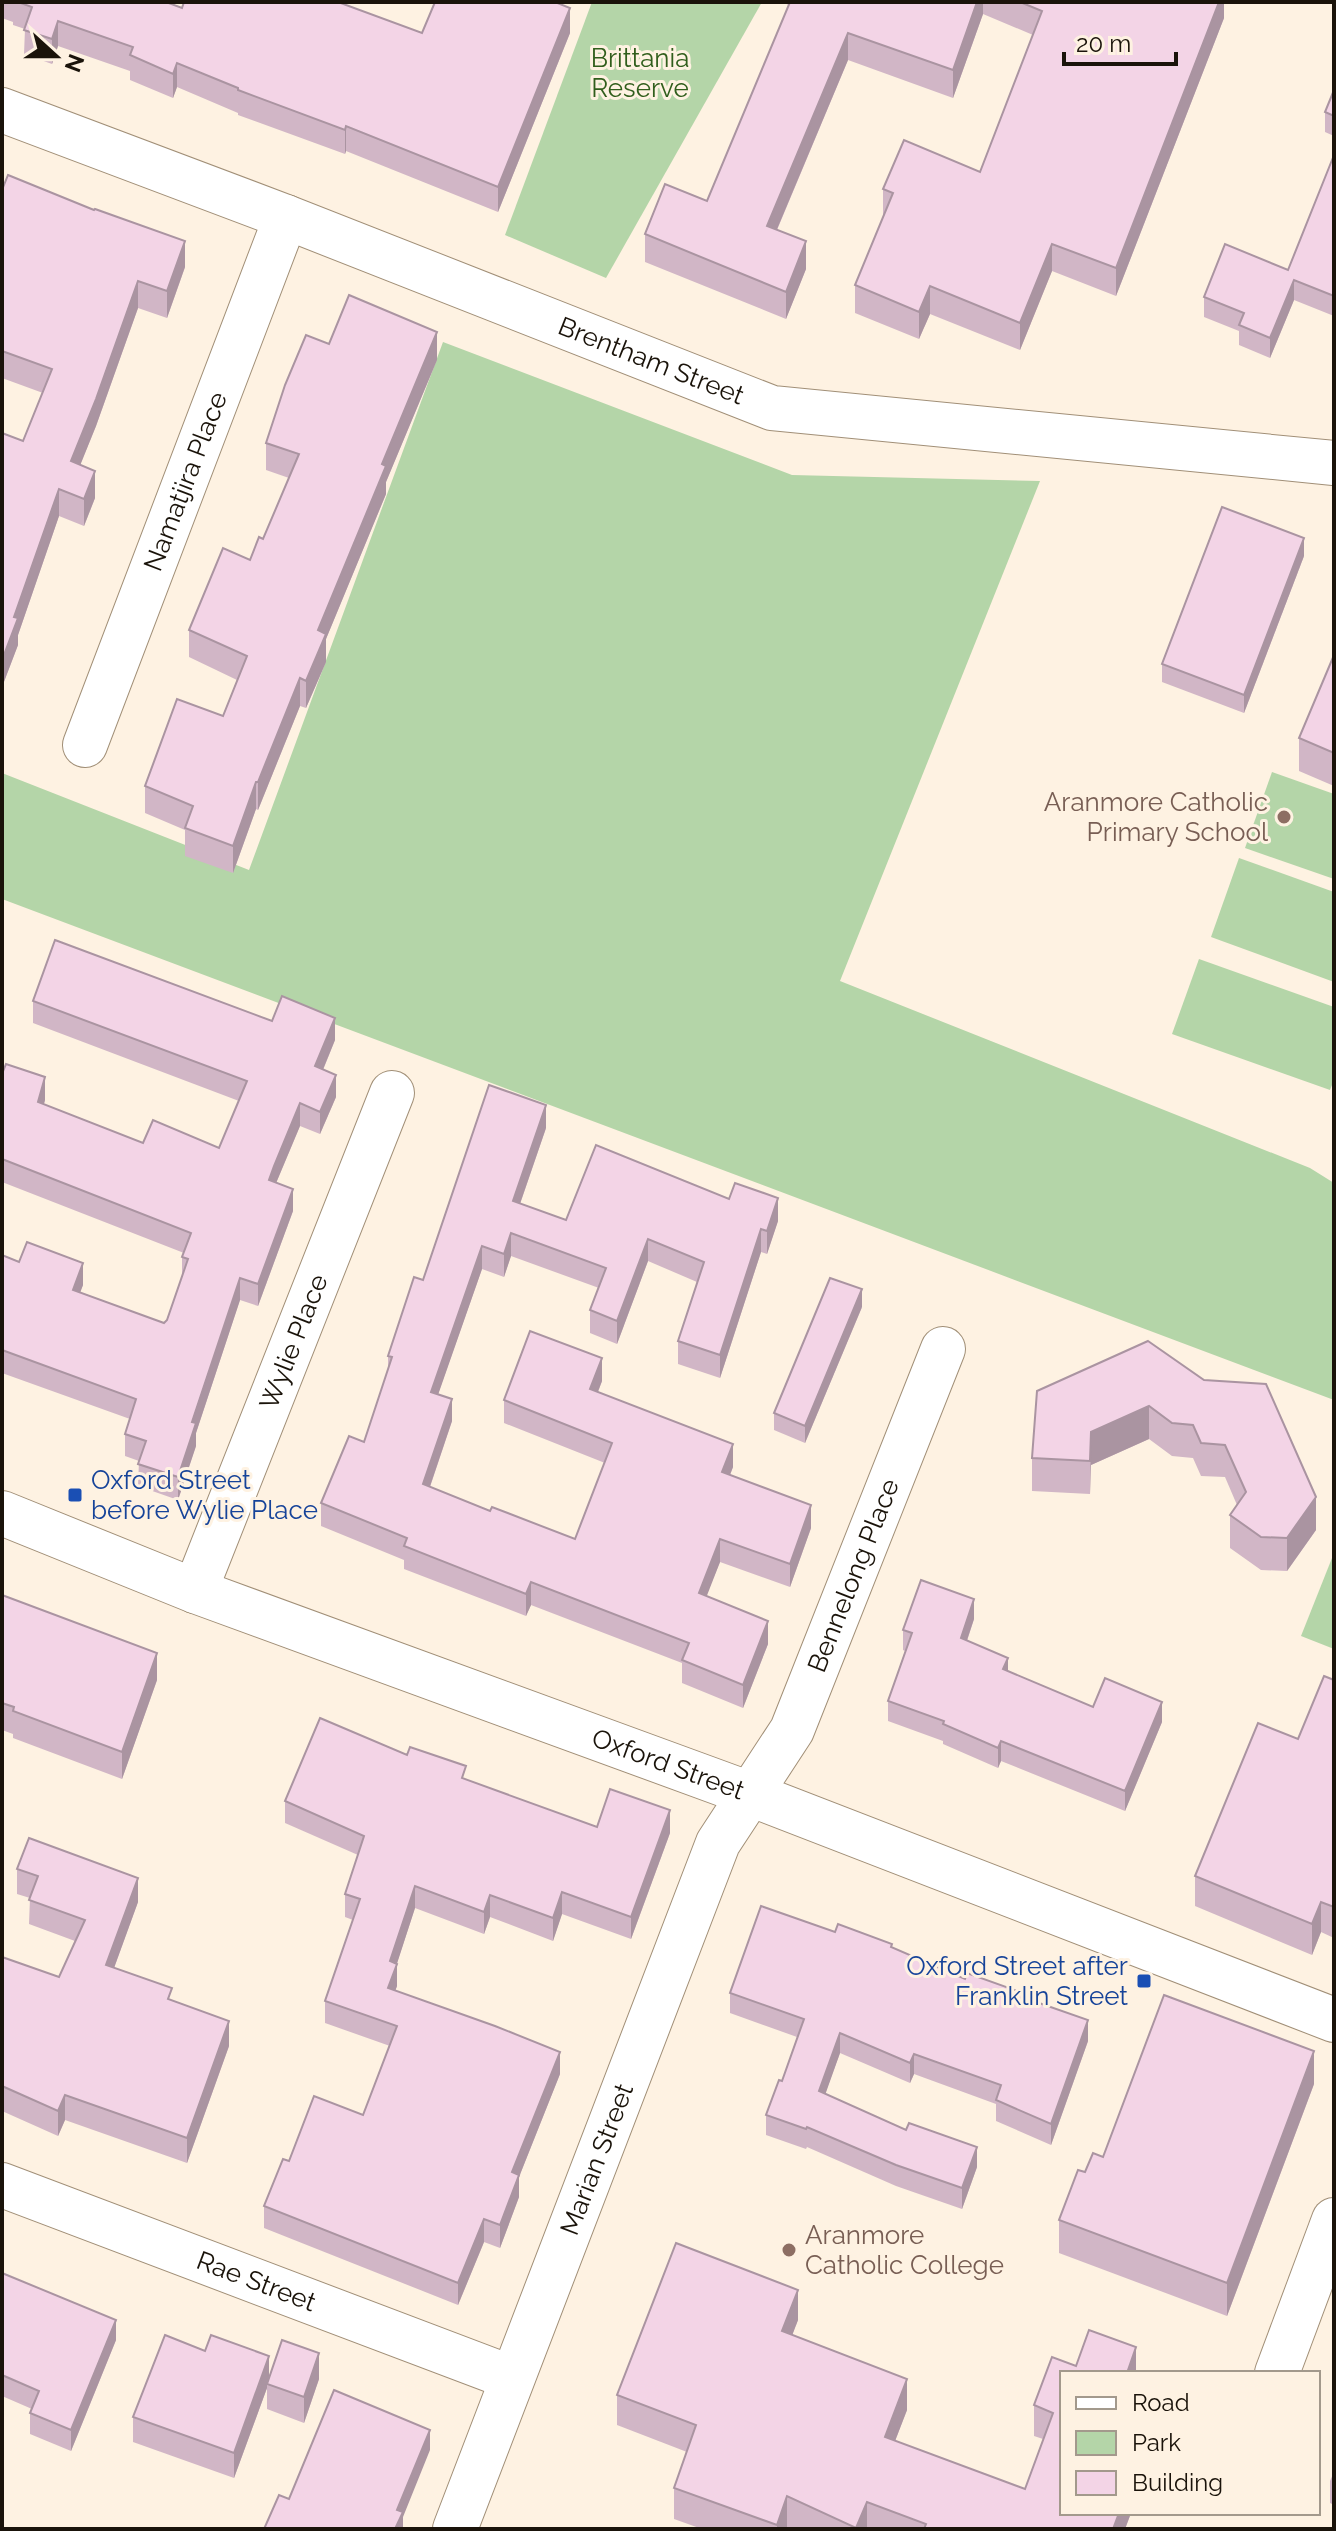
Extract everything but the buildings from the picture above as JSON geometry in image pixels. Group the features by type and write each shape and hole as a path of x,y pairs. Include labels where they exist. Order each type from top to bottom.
{"street":[{"name":"Brentham Street","path":"2,110 286,217 772,408 1334,463"},
{"name":"Namatjira Place","path":"85,745 286,217"},
{"name":"Wylie Place","path":"195,1591 392,1093"},
{"name":"Bennelong Place","path":"750,1794 792,1730 943,1349"},
{"name":"Oxford Street","path":"2,1513 195,1591 750,1794 1334,2020"},
{"name":"Marian Street","path":"455,2529 718,1843 750,1794"},
{"name":"Rae Street","path":"2,2185 512,2378"},
{"path":"1278,2371 1334,2220"}],"green space":[{"name":"Brittania Reserve","path":"592,2 762,2 606,278 505,235"},
{"path":"443,342 792,475 1040,481 840,981 1310,1168 1334,1183 1334,1400 2,899 2,773 249,870"},
{"path":"1272,772 1334,794 1334,879 1245,848"},
{"path":"1239,858 1334,892 1334,982 1211,937"},
{"path":"1199,959 1334,1007 1334,1080 1330,1090 1172,1034"},
{"path":"1334,1553 1334,1649 1301,1636"}],"place":[{"name":"Aranmore Catholic Primary School","path":"1284,817"},
{"name":"Oxford Street before Wylie Place","path":"75,1495"},
{"name":"Oxford Street after Franklin Street","path":"1144,1981"},
{"name":"Aranmore Catholic College","path":"789,2250"}]}
